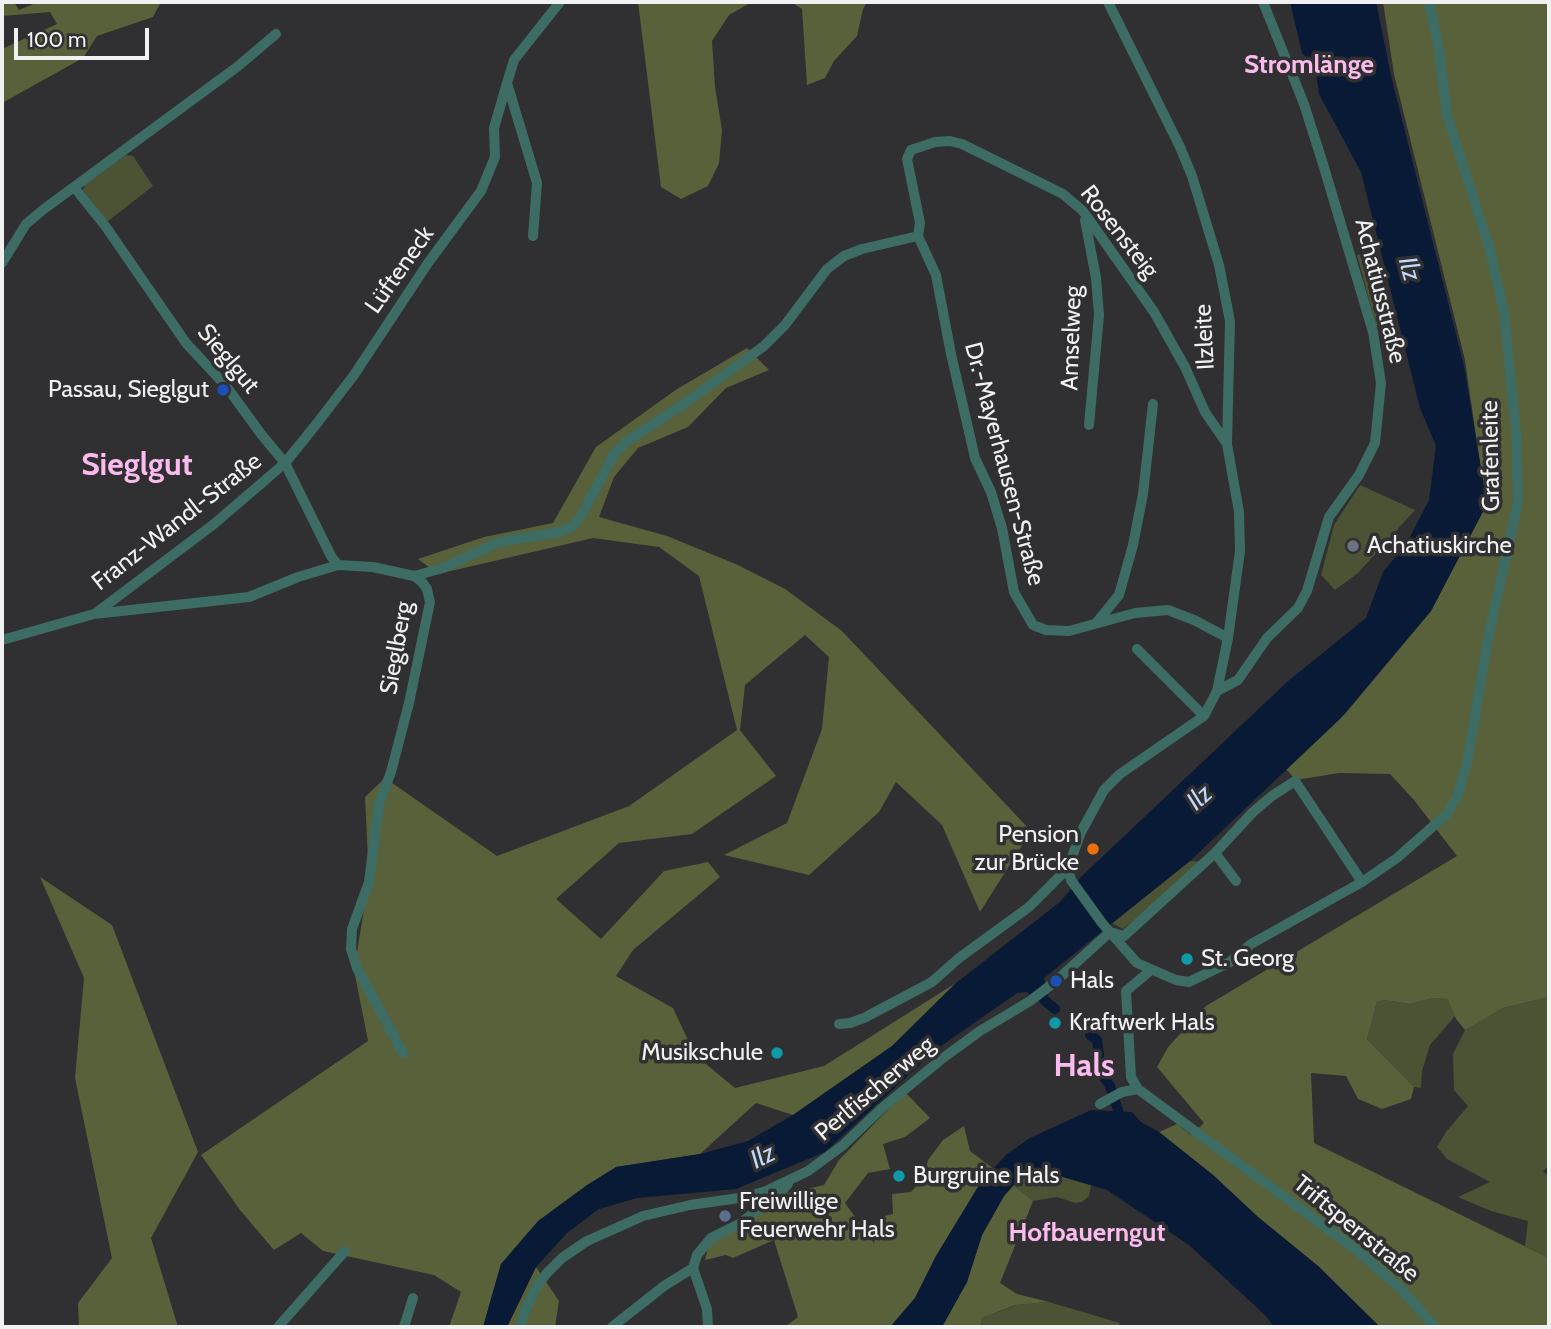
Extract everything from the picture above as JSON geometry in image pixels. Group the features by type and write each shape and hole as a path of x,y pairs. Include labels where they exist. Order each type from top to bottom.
{"street":[{"name":"Lüfteneck","path":"285,463 354,375 428,264 481,191 495,157 494,128 514,60 560,2"},
{"name":"Ilzleite","path":"1108,2 1180,147 1201,201 1219,265 1230,321 1227,444 1241,532 1228,639 1217,691"},
{"name":"Achatiusstraße","path":"1217,691 1238,680 1267,638 1298,608 1307,591 1329,517 1359,475 1376,443 1381,383 1373,332 1304,104 1263,2"},
{"name":"Grafenleite","path":"1151,970 1189,982 1230,962 1251,944 1362,882 1397,858 1447,814 1457,797 1467,763 1488,639 1518,502 1516,431 1504,312 1490,250 1447,115 1439,50 1429,2"},
{"path":"2,263 26,224 237,67 276,34"},
{"path":"507,83 537,183 533,236"},
{"name":"Rosensteig","path":"918,236 920,223 907,159 911,150 935,142 950,141 973,149 1063,194 1083,211 1154,312 1185,367 1205,412 1227,444"},
{"name":"Sieglgut","path":"74,187 186,343 226,386 285,463 338,565"},
{"name":"Amselweg","path":"1083,211 1092,253 1099,315 1089,425"},
{"path":"414,576 443,568 499,542 559,533 573,526 614,454 627,441 764,346 785,325 827,269 844,256 862,249 918,236"},
{"name":"Dr.-Mayerhausen-Straße","path":"918,236 936,275 975,458 991,492 1002,528 1014,592 1032,625 1046,631 1069,631 1135,613 1168,610 1194,620 1228,639"},
{"path":"1097,622 1119,595 1133,545 1143,494 1153,404"},
{"name":"Franz-Wandl-Straße","path":"94,614 214,524 285,463"},
{"name":"Sieglberg","path":"2,640 94,614 249,597 298,577 338,565 414,576 428,589 430,602 409,703 391,772 379,804 369,882 352,929 351,949 357,968 403,1054"},
{"path":"1137,649 1203,716"},
{"path":"839,1024 864,1018 932,982 959,958 1029,907 1068,868 1081,832 1104,790 1128,768 1203,716 1217,691"},
{"path":"1110,932 1124,936 1216,853 1253,812 1295,781 1362,882"},
{"path":"1216,853 1236,881"},
{"path":"1068,868 1071,880 1110,932 1138,964 1151,970 1126,990 1131,1077 1138,1088 1104,1101"},
{"name":"Perlfischerweg","path":"520,1327 524,1311 537,1286 562,1258 605,1231 643,1216 756,1194 795,1177 842,1146 882,1108 943,1058 1048,987 1110,932"},
{"name":"Triftsperrstraße","path":"1138,1088 1359,1252 1402,1290 1435,1327"},
{"path":"708,1327 707,1309 693,1268 697,1255 711,1238 739,1224 795,1177"},
{"path":"278,1327 345,1251"},
{"path":"612,1327 664,1286 693,1268"},
{"path":"404,1327 413,1298"}],"green space":[{"path":"2,2 14,2 19,10 38,2 161,2 153,17 97,36 83,58 2,103 2,49 57,24 50,12 2,16"},
{"path":"638,2 752,2 729,15 712,41 715,87 722,130 719,163 708,186 681,199 661,187"},
{"path":"791,2 867,2 857,36 834,61 825,78 807,85 802,9"},
{"path":"1383,2 1549,2 1549,997 1503,1008 1465,1030 1456,1019 1448,999 1433,998 1410,1004 1384,1000 1377,1002 1367,1039 1414,1087 1411,1099 1382,1109 1358,1099 1346,1076 1311,1073 1314,1143 1549,1258 1549,1327 1380,1327 1318,1266 1159,1132 1177,1124 1191,1135 1204,1123 1157,1067 1168,1047 1206,1006 1457,856 1414,800 1390,774 1339,773 1296,780 1285,768 1345,714 1431,611 1486,505 1465,360 1394,74"},
{"path":"126,155 133,156 153,186 107,222 83,190 85,184"},
{"path":"1376,251 1393,323 1376,326 1357,255"},
{"path":"747,348 769,370 726,388 688,427 638,448 614,477 599,517 667,536 738,565 785,589 842,631 1031,831 980,912 942,825 896,782 879,812 809,875 724,855 787,823 822,729 829,657 805,635 745,685 740,730 776,776 692,834 619,843 556,899 601,939 664,871 708,862 720,877 633,950 616,976 673,1008 695,1055 735,1088 824,1066 956,983 892,1046 793,1115 756,1103 700,1154 616,1167 501,1264 483,1327 449,1327 461,1292 434,1275 323,1251 301,1233 274,1250 240,1210 201,1155 368,1041 354,970 369,879 365,797 385,778 497,856 629,806 737,730 699,576 659,547 593,538 438,574 418,559 484,537 553,523 596,447 677,389"},
{"path":"1360,485 1415,510 1358,573 1335,590 1321,575 1334,525"},
{"path":"1190,861 1206,862 1123,929 1112,923"},
{"path":"40,877 112,925 198,1152 151,1238 178,1327 79,1327 78,1303 112,1258 75,1078 84,978"},
{"path":"1549,997 1549,1166 1543,1171 1549,1177 1549,1258 1525,1246 1528,1221 1491,1211 1458,1197 1490,1182 1447,1159 1437,1147 1468,1106 1454,1090 1453,1054 1465,1030 1503,1008"},
{"path":"1433,998 1449,999 1455,1016 1430,1045 1422,1071 1421,1088 1414,1087 1367,1039 1377,1002 1384,1000 1410,1004"},
{"path":"905,1092 930,1118 905,1137 883,1144 890,1169 868,1173 845,1203 874,1243 880,1217 893,1214 892,1194 911,1192 923,1179 928,1160 943,1140 964,1126 970,1151 994,1169 981,1182 936,1256 915,1298 890,1327 785,1327 798,1317 774,1240 733,1258 726,1255 705,1260 709,1244 748,1222 788,1193 824,1185 839,1160"},
{"path":"1046,1172 1091,1185 1089,1196 1082,1202 1075,1203 1057,1197 1033,1201 1013,1185 1022,1176"},
{"path":"1013,1185 1033,1201 1000,1283 1017,1294 1049,1302 1015,1305 982,1318 980,1327 942,1327 967,1282 982,1235"},
{"path":"536,1267 559,1301 555,1327 507,1327"},
{"path":"1049,1302 1120,1323 1118,1327 980,1327 982,1318 1016,1305"}],"water":[{"name":"Ilz","path":"1290,2 1376,2 1391,76 1464,366 1487,504 1431,611 1340,719 1190,861 1044,978 1046,987 1033,997 1027,992 1017,993 937,1049 825,1152 736,1189 637,1198 599,1209 567,1233 536,1267 507,1327 483,1327 501,1264 538,1221 616,1167 700,1154 748,1141 793,1115 892,1046 956,983 1060,902 1081,877 1287,682 1366,618 1383,572 1407,543 1429,500 1436,446 1420,408 1361,172 1319,94 1315,66 1302,53"},
{"path":"1091,1110 1132,1112 1141,1122 1159,1132 1318,1266 1380,1327 1274,1327 1266,1316 1189,1245 1107,1190 1046,1172 1022,1176 1004,1196 982,1235 967,1282 942,1327 890,1327 915,1298 936,1256 981,1182 1007,1154 1030,1138"}],"waterway":[{"path":"1038,988 1045,1001 1055,1009"},
{"path":"1090,1035 1097,1040 1101,1073 1110,1086 1122,1122"}],"place":[{"name":"Passau, Sieglgut","path":"223,390"},
{"name":"Achatiuskirche","path":"1353,546"},
{"name":"Pension zur Brücke","path":"1093,849"},
{"name":"St. Georg","path":"1187,959"},
{"name":"Hals","path":"1056,981"},
{"name":"Kraftwerk Hals","path":"1055,1023"},
{"name":"Musikschule","path":"777,1053"},
{"name":"Burgruine Hals","path":"899,1176"},
{"name":"Freiwillige Feuerwehr Hals","path":"725,1216"}],"district":[{"name":"Stromlänge","path":"1309,65"},
{"name":"Sieglgut","path":"137,466"},
{"name":"Hals","path":"1084,1067"},
{"name":"Hofbauerngut","path":"1087,1233"}]}
